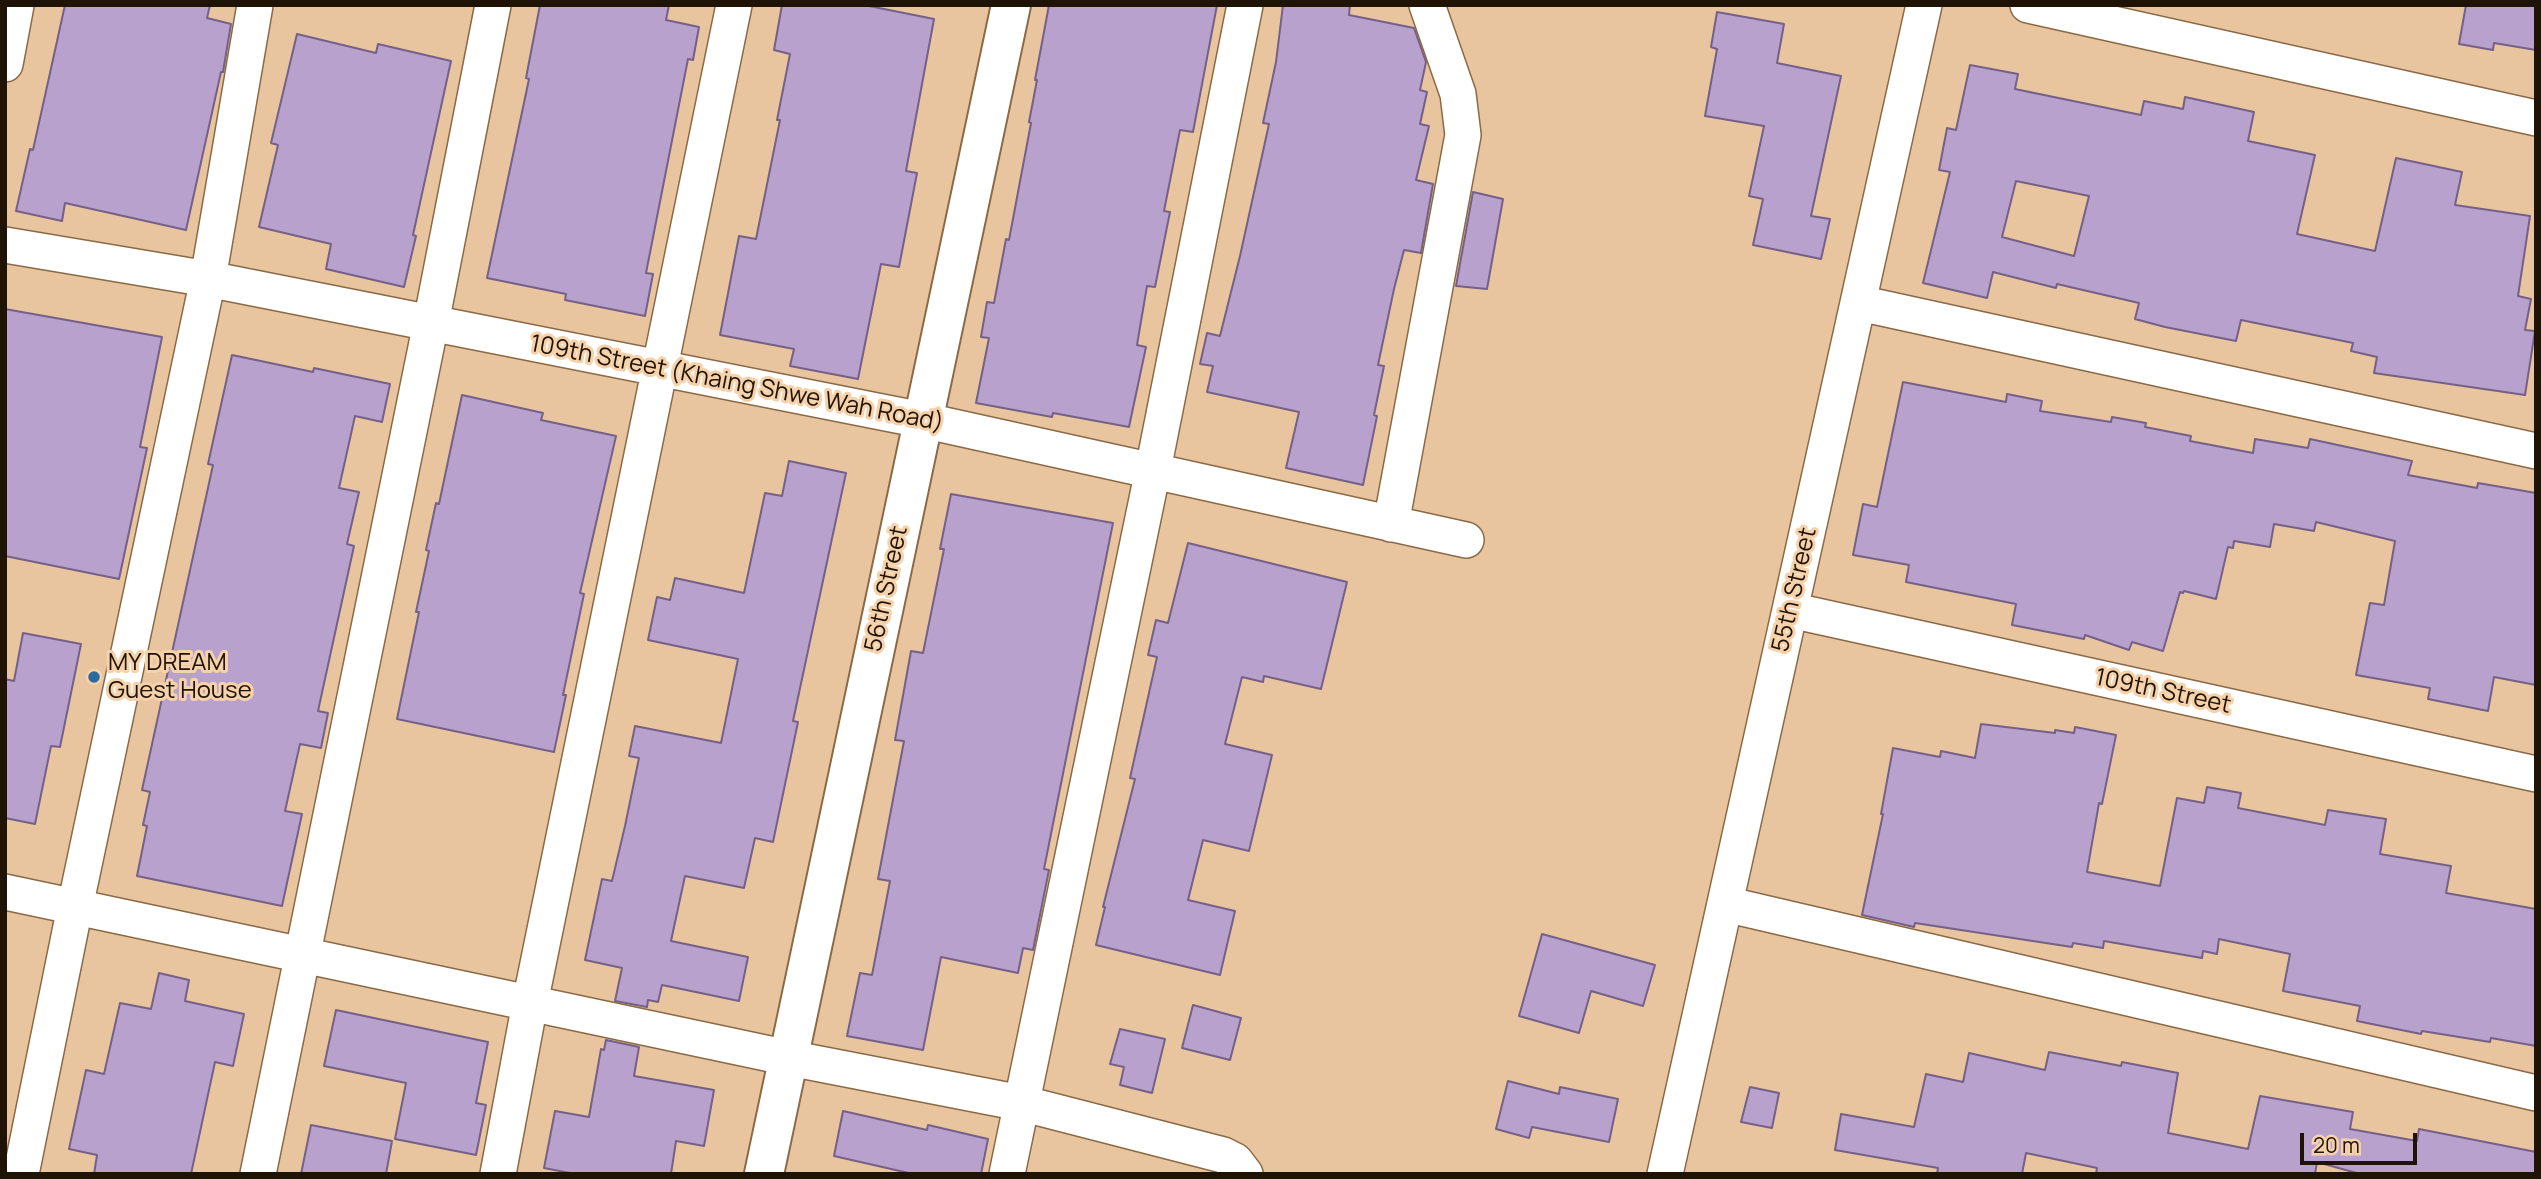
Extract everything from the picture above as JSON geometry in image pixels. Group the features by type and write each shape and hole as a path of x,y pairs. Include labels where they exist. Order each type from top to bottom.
{"street":[{"path":"5,64 16,5"},
{"path":"20,1174 208,279 255,5"},
{"path":"258,1174 493,5"},
{"path":"498,1174 530,1003 734,5"},
{"name":"56th Street","path":"764,1174 1011,5"},
{"path":"1007,1174 1153,470 1245,5"},
{"path":"1391,524 1463,135 1458,94 1427,5"},
{"name":"55th Street","path":"1665,1174 1924,5"},
{"path":"2028,5 2536,118"},
{"name":"109th Street (Khaing Shwe Wah Road)","path":"5,245 208,279 922,420 1466,540"},
{"path":"1858,303 2536,451"},
{"name":"109th Street","path":"1790,611 2536,774"},
{"path":"5,892 789,1058 1021,1103 1223,1155 1235,1161 1245,1174"},
{"path":"1725,904 2536,1093"}],"building":[{"path":"65,5 210,5 207,18 231,24 223,72 186,230 65,203 62,221 16,211 30,149 33,150"},
{"path":"540,5 669,5 666,20 699,27 693,60 688,59 646,273 653,274 645,316 565,300 566,294 487,278 529,79 526,78"},
{"path":"782,5 864,5 934,19 906,171 917,173 899,267 881,264 858,379 790,366 794,349 720,335 739,236 756,239 780,120 777,120 790,54 774,50"},
{"path":"1049,5 1217,5 1193,132 1180,130 1164,211 1170,212 1155,287 1147,286 1137,345 1146,347 1129,427 976,403 989,338 981,337 987,302 994,303 1006,239 1009,240"},
{"path":"1283,5 1350,5 1349,15 1414,28 1426,62 1420,90 1427,92 1420,124 1429,126 1416,180 1433,184 1421,253 1404,250 1394,289 1378,365 1384,366 1363,485 1286,468 1299,412 1207,392 1213,366 1200,364 1207,333 1220,336 1240,256 1269,124 1263,123 1276,62"},
{"path":"2466,5 2536,5 2536,50 2494,43 2493,50 2459,44"},
{"path":"1717,12 1784,24 1777,63 1841,76 1811,216 1830,219 1821,259 1753,245 1763,199 1749,196 1764,126 1705,116 1717,49 1711,47"},
{"path":"297,34 376,53 378,44 451,61 404,287 326,269 331,244 259,227 278,145 271,143"},
{"path":"1970,65 2018,74 2015,89 2141,115 2144,101 2183,109 2185,97 2254,112 2248,141 2315,155 2297,234 2375,251 2396,158 2462,172 2455,205 2530,216 2518,296 2531,299 2525,330 2535,331 2525,395 2374,373 2377,357 2351,351 2353,343 2241,320 2236,341 2165,327 2135,319 2139,303 2057,284 2056,288 1993,272 1987,298 1923,283 1950,172 1939,170 1947,128 1956,130","holes":["2016,181 2089,196 2074,256 2002,237"]},
{"path":"1473,192 1503,199 1487,289 1456,286"},
{"path":"5,309 162,337 140,447 147,448 119,579 5,556"},
{"path":"232,355 390,384 382,422 355,416 339,488 359,492 347,544 354,546 318,711 328,713 321,748 300,744 285,811 302,814 282,906 137,876 147,826 143,825 150,792 142,790 213,465 208,464"},
{"path":"1903,382 2006,402 2007,394 2042,401 2040,411 2111,422 2112,417 2146,423 2145,427 2191,436 2190,441 2253,453 2255,439 2308,448 2310,439 2412,461 2408,475 2477,488 2478,483 2536,493 2536,685 2494,677 2488,711 2428,699 2430,688 2356,675 2370,603 2384,605 2395,541 2316,522 2314,531 2274,524 2270,547 2234,541 2233,548 2228,547 2216,599 2180,592 2163,651 2132,642 2129,650 2085,635 2084,639 2012,625 2016,604 1906,582 1909,565 1853,555 1863,504 1877,507"},
{"path":"462,395 543,413 541,420 616,436 580,593 584,594 554,752 397,719 419,612 416,612 429,551 426,550 436,503 439,504"},
{"path":"789,461 846,473 793,721 798,722 773,842 755,838 744,888 685,876 671,941 748,957 739,1001 662,985 658,1002 648,1000 647,1007 615,1001 622,968 585,960 602,879 612,881 625,826 639,758 629,756 635,726 721,743 738,659 648,640 657,597 670,600 675,578 744,593 765,493 782,496"},
{"path":"951,494 1113,523 1044,869 1049,870 1033,950 1023,948 1018,973 941,957 923,1050 847,1036 860,973 872,975 890,881 878,879 904,741 895,740 911,651 923,653 944,549 940,549"},
{"path":"1188,543 1347,582 1321,689 1264,676 1263,682 1242,677 1225,744 1272,755 1249,851 1203,840 1188,900 1235,911 1220,975 1096,945 1135,779 1130,778 1157,657 1148,655 1156,620 1168,623"},
{"path":"23,633 81,644 60,747 51,746 35,824 5,818 5,679 14,681"},
{"path":"1981,724 2055,733 2055,730 2074,733 2075,727 2116,735 2102,804 2099,803 2087,872 2160,886 2177,798 2204,803 2207,787 2241,793 2238,808 2325,825 2328,810 2386,819 2380,854 2451,866 2446,893 2536,909 2536,1046 2491,1038 2490,1042 2422,1031 2421,1034 2357,1021 2360,1006 2283,991 2290,954 2219,939 2217,954 2203,951 2202,958 2104,941 2103,948 2073,943 2072,947 1915,923 1914,927 1862,915 1883,814 1893,748 1940,757 1941,751 1975,758"},
{"path":"1542,934 1655,965 1643,1006 1591,991 1579,1033 1519,1016"},
{"path":"159,973 189,980 185,1001 244,1014 233,1066 215,1062 191,1174 94,1174 97,1155 69,1149 86,1070 104,1074 120,1003 151,1009"},
{"path":"1193,1005 1241,1018 1230,1060 1182,1048"},
{"path":"336,1010 488,1042 476,1103 486,1105 476,1155 395,1139 406,1083 324,1066"},
{"path":"1120,1029 1165,1039 1152,1093 1120,1085 1124,1067 1110,1064"},
{"path":"606,1040 639,1047 634,1076 714,1090 704,1146 676,1141 671,1174 575,1174 544,1168 555,1111 589,1117 601,1049 604,1050"},
{"path":"2049,1052 2121,1066 2122,1062 2178,1073 2168,1133 2248,1149 2260,1096 2353,1112 2350,1129 2417,1141 2419,1129 2536,1152 2536,1174 2360,1174 2317,1162 2315,1174 2096,1174 2097,1168 2026,1153 2022,1174 1937,1174 1938,1168 1835,1150 1841,1114 1914,1127 1926,1074 1963,1082 1969,1053 2045,1070"},
{"path":"1508,1081 1559,1094 1560,1087 1618,1099 1609,1142 1532,1127 1529,1138 1496,1129"},
{"path":"1750,1087 1779,1093 1772,1128 1741,1122"},
{"path":"843,1111 927,1130 928,1125 988,1139 981,1174 913,1174 834,1156"},
{"path":"311,1125 392,1141 386,1174 301,1174"}],"place":[{"name":"MY DREAM Guest House","path":"94,677"}]}
